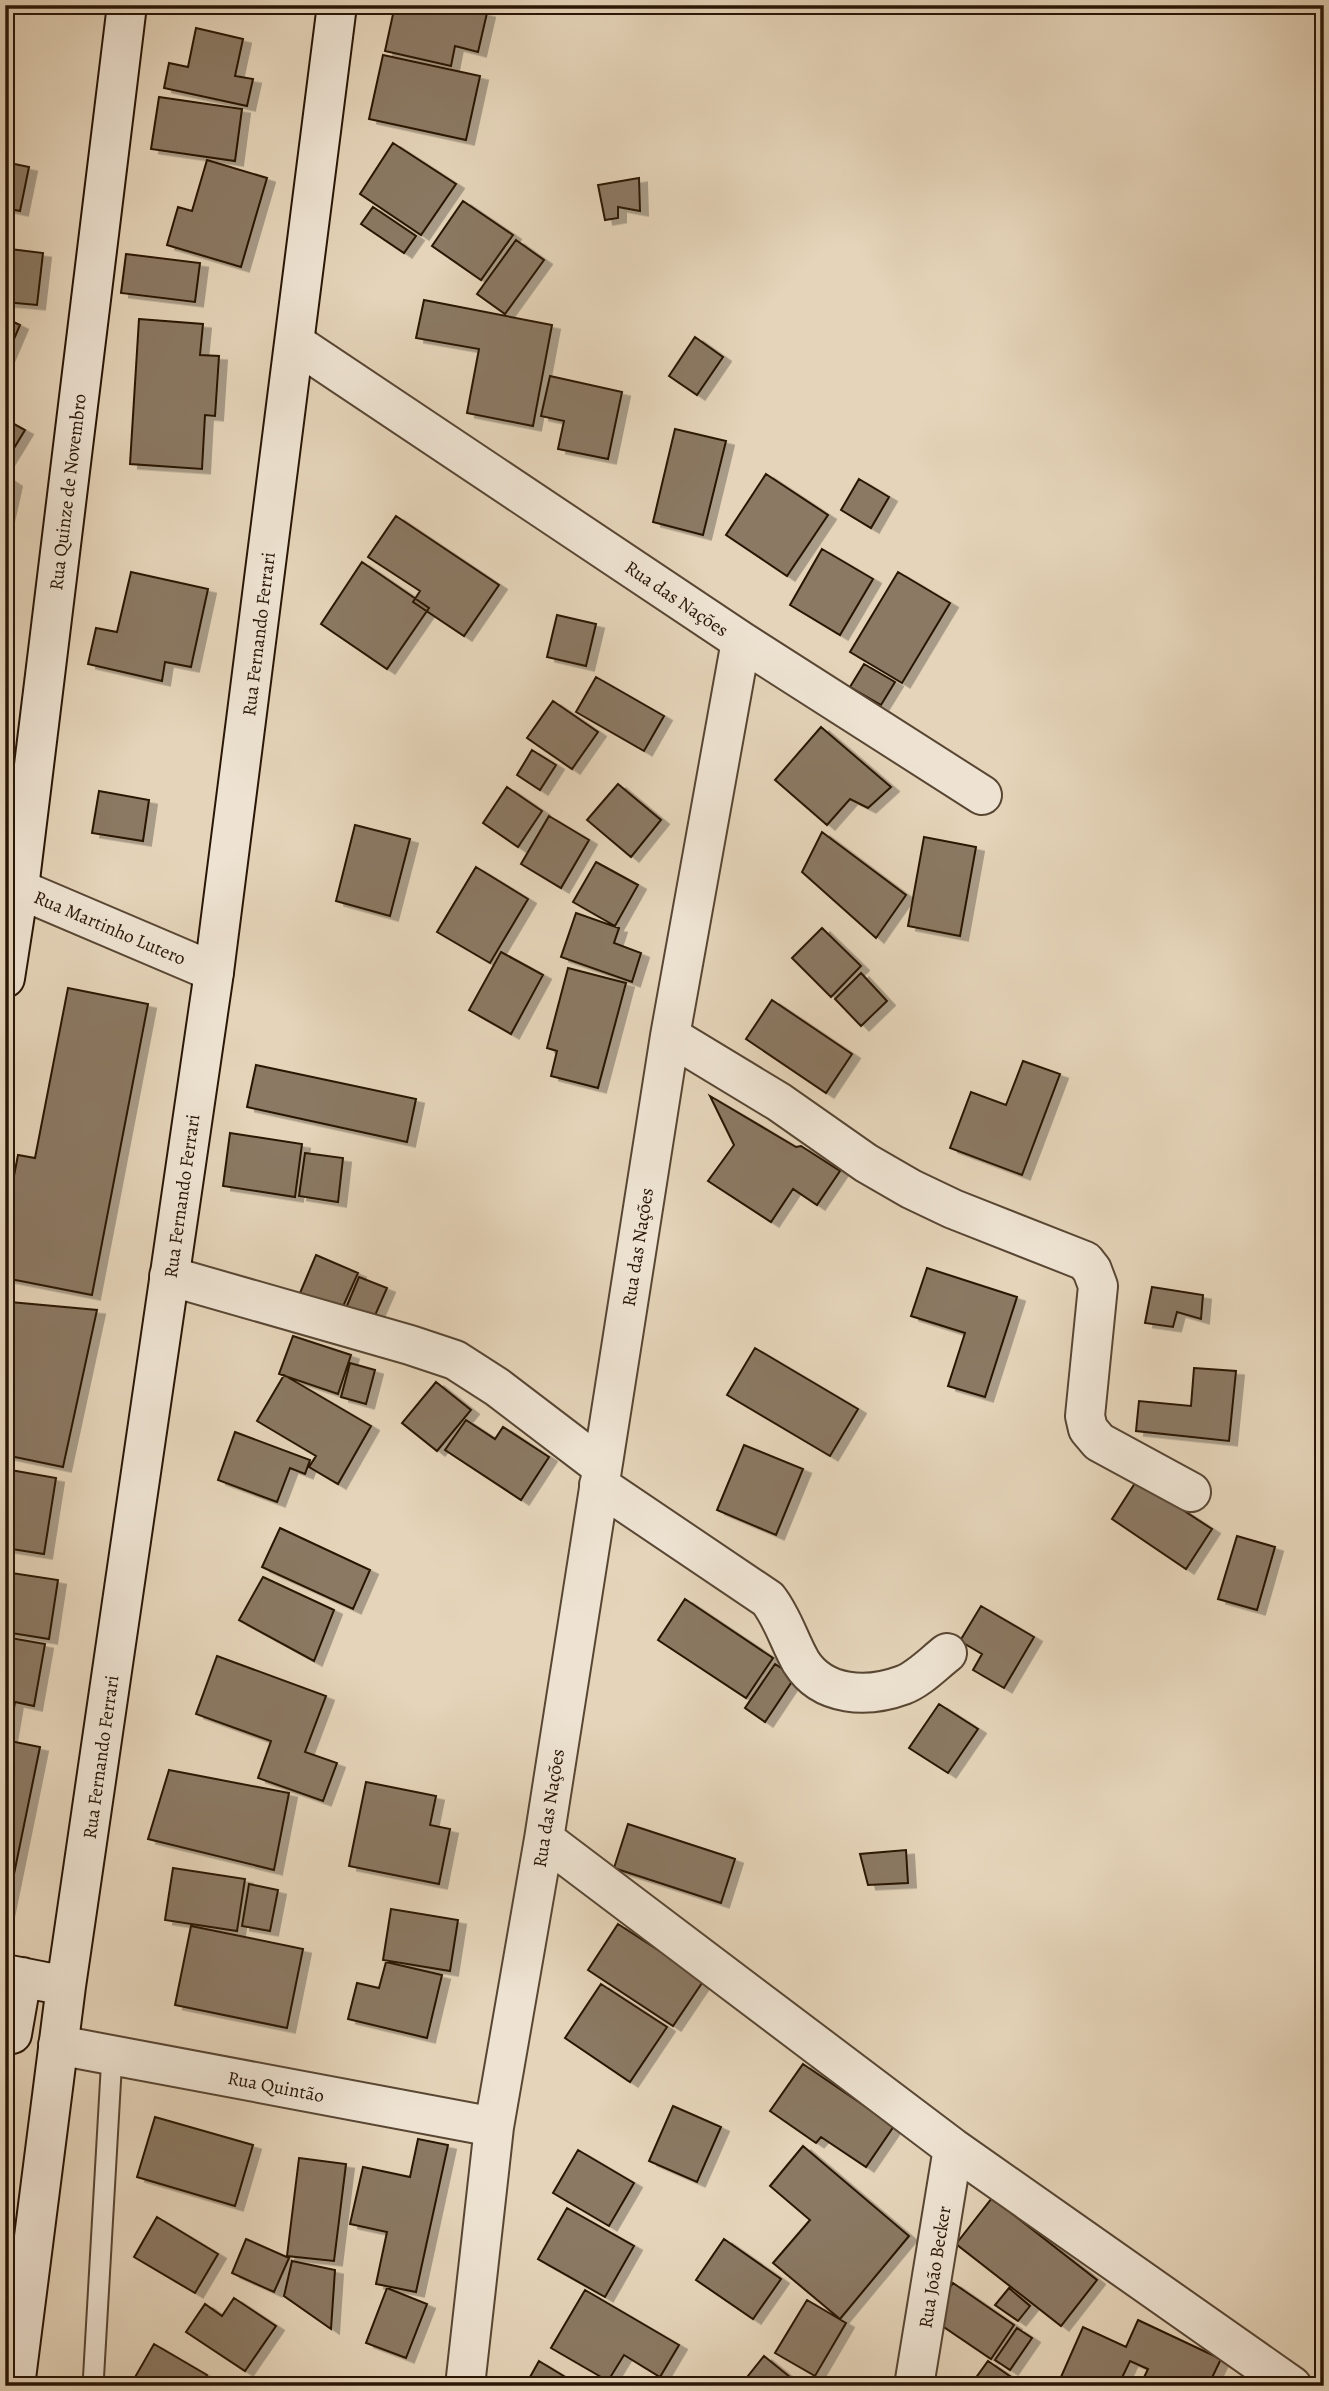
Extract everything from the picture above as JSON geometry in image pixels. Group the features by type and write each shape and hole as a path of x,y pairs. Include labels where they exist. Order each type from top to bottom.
{"street":[{"name":"Rua Quinze de Novembro","path":"5,978 12,886 127,5"},
{"name":"Rua Fernando Ferrari","path":"15,2386 66,1986 214,972 337,5"},
{"name":"Rua das Nações","path":"295,343 741,640 670,1036 544,1839 494,2127 465,2386"},
{"path":"741,640 982,795"},
{"name":"Rua Martinho Lutero","path":"12,886 214,972"},
{"path":"670,1036 779,1102 866,1163 911,1189 953,1209 1085,1261 1092,1270 1097,1286 1085,1416 1088,1429 1099,1441 1191,1492"},
{"path":"169,1276 410,1345 454,1360 498,1387 600,1476 768,1599 778,1611 802,1663 818,1681 835,1690 860,1693 905,1685 947,1653"},
{"path":"544,1839 953,2148 1292,2386"},
{"path":"9,2034 13,1976 66,1986"},
{"name":"Rua Quintão","path":"9,2034 494,2127"},
{"name":"Rua João Becker","path":"915,2386 953,2148"}],"lane":[{"path":"93,2386 112,2055"}],"building":[{"path":"395,5 453,5 487,13 478,52 455,46 451,66 385,51"},
{"path":"196,28 243,39 235,76 253,79 247,106 164,88 169,63 188,67"},
{"path":"383,55 480,76 466,140 369,119"},
{"path":"159,97 242,109 235,161 151,149"},
{"path":"393,143 456,184 421,235 360,194"},
{"path":"207,160 267,178 241,267 167,245 178,207 192,211"},
{"path":"5,162 29,167 20,211 5,208"},
{"path":"639,178 640,211 618,207 618,218 605,220 598,185"},
{"path":"463,201 513,235 481,280 432,246"},
{"path":"373,207 416,236 404,253 361,224"},
{"path":"516,240 544,260 505,314 477,294"},
{"path":"10,249 43,253 37,305 5,302"},
{"path":"126,254 200,263 195,302 121,293"},
{"path":"424,300 552,325 533,426 467,413 479,349 416,338"},
{"path":"5,318 20,325 5,360"},
{"path":"139,319 203,324 200,355 219,356 215,416 205,415 202,469 130,464"},
{"path":"695,337 723,357 697,395 669,376"},
{"path":"550,376 622,392 608,459 558,449 564,421 541,416"},
{"path":"5,419 25,430 5,463"},
{"path":"675,429 726,441 703,535 653,522"},
{"path":"766,474 828,515 787,576 726,535"},
{"path":"5,476 14,482 5,522"},
{"path":"859,479 889,497 871,528 841,510"},
{"path":"396,516 499,585 464,636 413,602 420,591 368,557"},
{"path":"822,549 873,579 840,635 790,605"},
{"path":"362,562 429,608 387,669 321,624"},
{"path":"131,572 208,589 191,667 165,662 162,681 88,664 96,628 117,632"},
{"path":"898,572 950,603 902,683 850,652"},
{"path":"557,615 596,624 586,666 547,657"},
{"path":"864,664 895,682 881,705 850,687"},
{"path":"596,677 664,716 644,751 576,712"},
{"path":"553,701 598,732 572,769 527,738"},
{"path":"821,727 891,787 868,808 850,799 827,825 775,780"},
{"path":"532,750 556,765 540,790 517,775"},
{"path":"618,784 661,820 631,857 587,820"},
{"path":"507,787 542,811 518,847 483,823"},
{"path":"99,791 149,800 143,841 92,833"},
{"path":"549,816 589,840 561,888 521,864"},
{"path":"355,825 410,839 390,916 336,901"},
{"path":"822,832 906,895 876,938 802,872"},
{"path":"924,837 976,847 960,936 908,926"},
{"path":"596,862 638,885 615,926 573,902"},
{"path":"476,867 528,899 490,963 437,932"},
{"path":"576,913 619,928 614,943 641,953 632,982 561,957"},
{"path":"822,928 861,966 831,997 792,958"},
{"path":"501,952 543,975 511,1034 469,1010"},
{"path":"568,968 626,983 598,1088 551,1076 557,1051 547,1048"},
{"path":"861,973 887,1001 861,1026 835,999"},
{"path":"68,988 148,1004 92,1295 5,1278 5,1222 18,1155 35,1158"},
{"path":"772,1000 852,1054 826,1093 746,1039"},
{"path":"1023,1061 1060,1074 1022,1175 950,1148 971,1092 1006,1105"},
{"path":"256,1065 416,1099 407,1142 247,1107"},
{"path":"710,1096 796,1147 801,1146 840,1171 817,1205 793,1189 771,1222 708,1181 734,1145"},
{"path":"230,1133 302,1144 295,1197 223,1186"},
{"path":"305,1153 343,1158 338,1202 299,1196"},
{"path":"316,1255 358,1273 341,1311 300,1293"},
{"path":"927,1268 1017,1297 985,1397 948,1386 965,1333 911,1316"},
{"path":"359,1277 387,1288 373,1320 346,1308"},
{"path":"1152,1287 1203,1295 1201,1319 1177,1312 1173,1327 1145,1323"},
{"path":"10,1302 97,1310 63,1467 5,1455 5,1385"},
{"path":"293,1336 351,1355 338,1394 279,1374"},
{"path":"755,1348 858,1409 830,1456 727,1395"},
{"path":"350,1363 375,1370 366,1404 341,1397"},
{"path":"1194,1368 1236,1371 1229,1441 1136,1431 1139,1401 1191,1406"},
{"path":"284,1375 371,1426 338,1484 309,1467 316,1456 257,1421"},
{"path":"436,1382 471,1410 437,1451 402,1423"},
{"path":"466,1420 495,1439 503,1427 549,1457 521,1500 445,1450"},
{"path":"235,1432 310,1460 305,1474 290,1468 277,1502 218,1480"},
{"path":"744,1445 803,1469 776,1535 717,1510"},
{"path":"5,1469 56,1478 44,1554 5,1548"},
{"path":"1137,1480 1212,1529 1186,1569 1112,1519"},
{"path":"280,1528 370,1570 353,1609 262,1567"},
{"path":"1237,1536 1275,1547 1257,1610 1218,1599"},
{"path":"5,1572 58,1580 49,1639 5,1632"},
{"path":"263,1577 334,1610 314,1661 239,1620"},
{"path":"685,1599 773,1658 746,1698 658,1640"},
{"path":"981,1606 1034,1637 1004,1688 973,1670 982,1654 960,1641"},
{"path":"5,1637 45,1644 34,1706 15,1702 9,1738 5,1737"},
{"path":"217,1656 326,1696 305,1752 337,1763 323,1801 258,1778 271,1741 196,1714"},
{"path":"775,1664 795,1677 765,1722 745,1708"},
{"path":"939,1704 978,1729 948,1773 909,1748"},
{"path":"5,1740 40,1747 5,1918"},
{"path":"169,1770 289,1793 274,1870 148,1839"},
{"path":"366,1782 436,1796 430,1825 450,1829 439,1884 349,1866"},
{"path":"628,1824 735,1859 721,1903 614,1868"},
{"path":"906,1850 908,1883 868,1885 860,1854"},
{"path":"173,1868 245,1879 237,1931 165,1920"},
{"path":"249,1884 278,1890 270,1931 242,1926"},
{"path":"391,1909 458,1920 450,1971 383,1960"},
{"path":"618,1924 704,1980 673,2026 588,1970"},
{"path":"191,1926 303,1949 287,2028 175,2005"},
{"path":"386,1962 442,1975 427,2038 348,2019 357,1983 379,1988"},
{"path":"601,1984 667,2027 630,2082 565,2038"},
{"path":"803,2064 894,2126 866,2167 821,2137 816,2143 770,2111"},
{"path":"673,2106 721,2127 697,2182 649,2161"},
{"path":"155,2117 253,2145 235,2206 137,2177"},
{"path":"418,2139 448,2145 416,2292 376,2284 387,2232 350,2224 363,2167 410,2177"},
{"path":"803,2146 909,2236 840,2319 773,2263 810,2220 770,2186"},
{"path":"578,2150 634,2183 609,2226 553,2193"},
{"path":"299,2158 346,2164 334,2261 287,2256"},
{"path":"992,2198 1097,2280 1061,2326 956,2244"},
{"path":"567,2208 634,2246 605,2297 538,2259"},
{"path":"157,2217 218,2254 195,2293 134,2257"},
{"path":"246,2239 289,2258 274,2292 232,2273"},
{"path":"724,2239 781,2279 753,2319 696,2280"},
{"path":"292,2261 335,2270 331,2329 284,2296"},
{"path":"953,2283 1014,2325 991,2359 929,2317"},
{"path":"387,2288 427,2304 406,2358 366,2343"},
{"path":"1009,2288 1030,2306 1018,2321 995,2305"},
{"path":"585,2290 679,2345 660,2377 624,2355 608,2381 551,2348"},
{"path":"234,2298 276,2326 245,2371 186,2332 205,2304 222,2316"},
{"path":"807,2300 846,2323 815,2376 775,2353"},
{"path":"1138,2320 1221,2359 1208,2386 1140,2386 1148,2369 1130,2361 1118,2386 1057,2386 1083,2327 1126,2347"},
{"path":"1017,2328 1032,2338 1010,2370 995,2360"},
{"path":"154,2344 207,2375 200,2386 130,2386"},
{"path":"764,2356 801,2386 740,2386"},
{"path":"539,2361 580,2386 525,2386"},
{"path":"988,2361 1024,2386 970,2386"}]}
